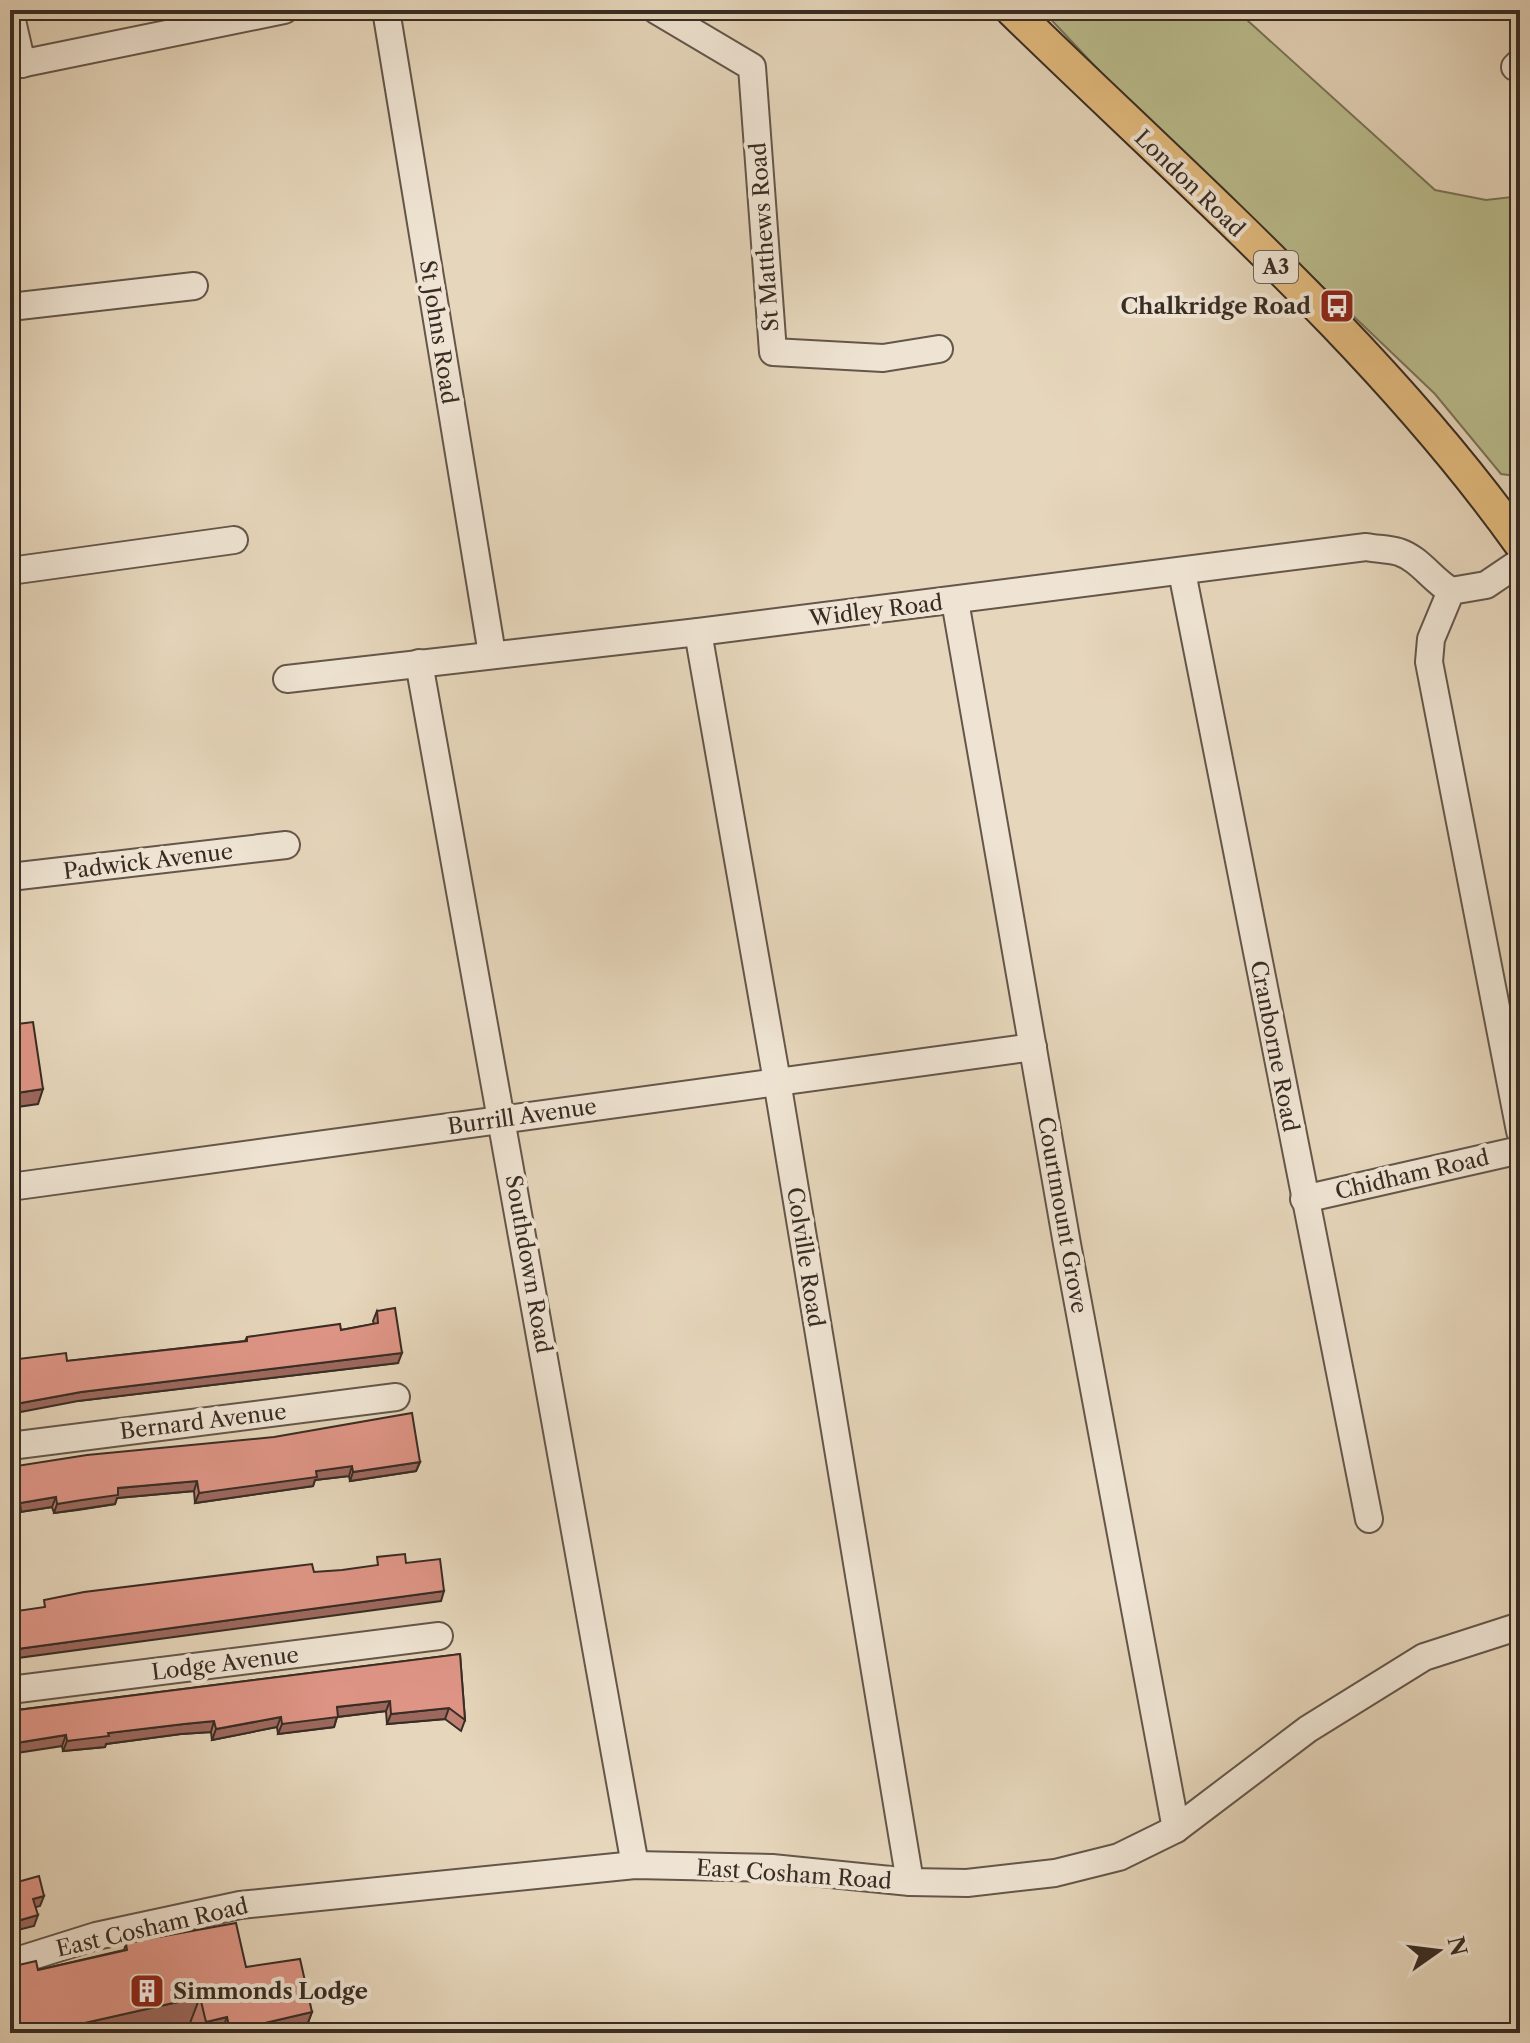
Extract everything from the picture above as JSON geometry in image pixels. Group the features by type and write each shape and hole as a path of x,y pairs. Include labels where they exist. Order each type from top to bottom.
{"main road":[{"name":"London Road","path":"1012,10 1329,320 1428,424 1520,543"}],"street":[{"path":"10,12 16,65 284,10"},
{"name":"St Johns Road","path":"386,10 492,654"},
{"name":"St Matthews Road","path":"656,10 752,67 773,352 883,358 939,349"},
{"path":"10,307 194,286"},
{"path":"10,571 234,540"},
{"name":"Widley Road","path":"287,679 955,601 1366,547 1399,552 1419,563 1436,582 1451,591"},
{"path":"1520,562 1486,585 1469,591 1451,591 1431,639 1429,662 1520,1131"},
{"name":"Cranborne Road","path":"1182,572 1369,1519"},
{"name":"Courtmount Grove","path":"955,601 1176,1829"},
{"name":"Colville Road","path":"698,632 777,1081 910,1882"},
{"name":"Southdown Road","path":"419,663 504,1118 635,1865"},
{"name":"Padwick Avenue","path":"10,877 286,845"},
{"name":"Burrill Avenue","path":"10,1187 1033,1047"},
{"name":"Chidham Road","path":"1304,1199 1520,1150"},
{"name":"Bernard Avenue","path":"10,1446 396,1397"},
{"name":"East Cosham Road","path":"10,1963 96,1936 240,1905 635,1865 772,1868 910,1882 967,1883 1055,1873 1119,1857 1176,1829 1308,1729 1424,1657 1520,1626"},
{"name":"Lodge Avenue","path":"10,1690 439,1636"}],"green space":[{"path":"1042,10 1236,10 1435,190 1486,200 1520,196 1520,497 1510,485 1517,476 1501,474 1435,394 1126,99"}],"building":[{"path":"33,1022 43,1089 10,1094 10,1025"},
{"path":"395,1308 402,1353 81,1392 10,1405 10,1366 19,1364 18,1359 66,1353 67,1361 247,1341 247,1337 340,1324 341,1330 378,1323 377,1311"},
{"path":"412,1413 420,1462 353,1472 352,1466 316,1471 317,1477 199,1493 197,1481 118,1488 118,1495 57,1504 56,1497 20,1503 21,1511 10,1512 10,1467 87,1455 274,1437"},
{"path":"405,1554 406,1563 440,1559 444,1591 10,1650 10,1612 45,1607 44,1600 84,1592 312,1564 314,1572 342,1570 378,1565 377,1557"},
{"path":"460,1654 465,1720 449,1708 391,1714 390,1701 337,1707 338,1717 282,1724 281,1717 216,1729 214,1721 67,1741 66,1735 10,1744 10,1711"},
{"path":"10,1870 14,1883 39,1876 44,1896 33,1899 38,1915 10,1923"},
{"path":"236,1923 246,1967 300,1959 312,2012 230,2031 227,2017 206,2022 200,1997 80,2024 82,2033 16,2033 10,2005 10,1967 36,1961 38,1970 127,1950 126,1944 142,1940"}],"place":[{"name":"Chalkridge Road","path":"1337,306"},
{"name":"Simmonds Lodge","path":"147,1991"}]}
